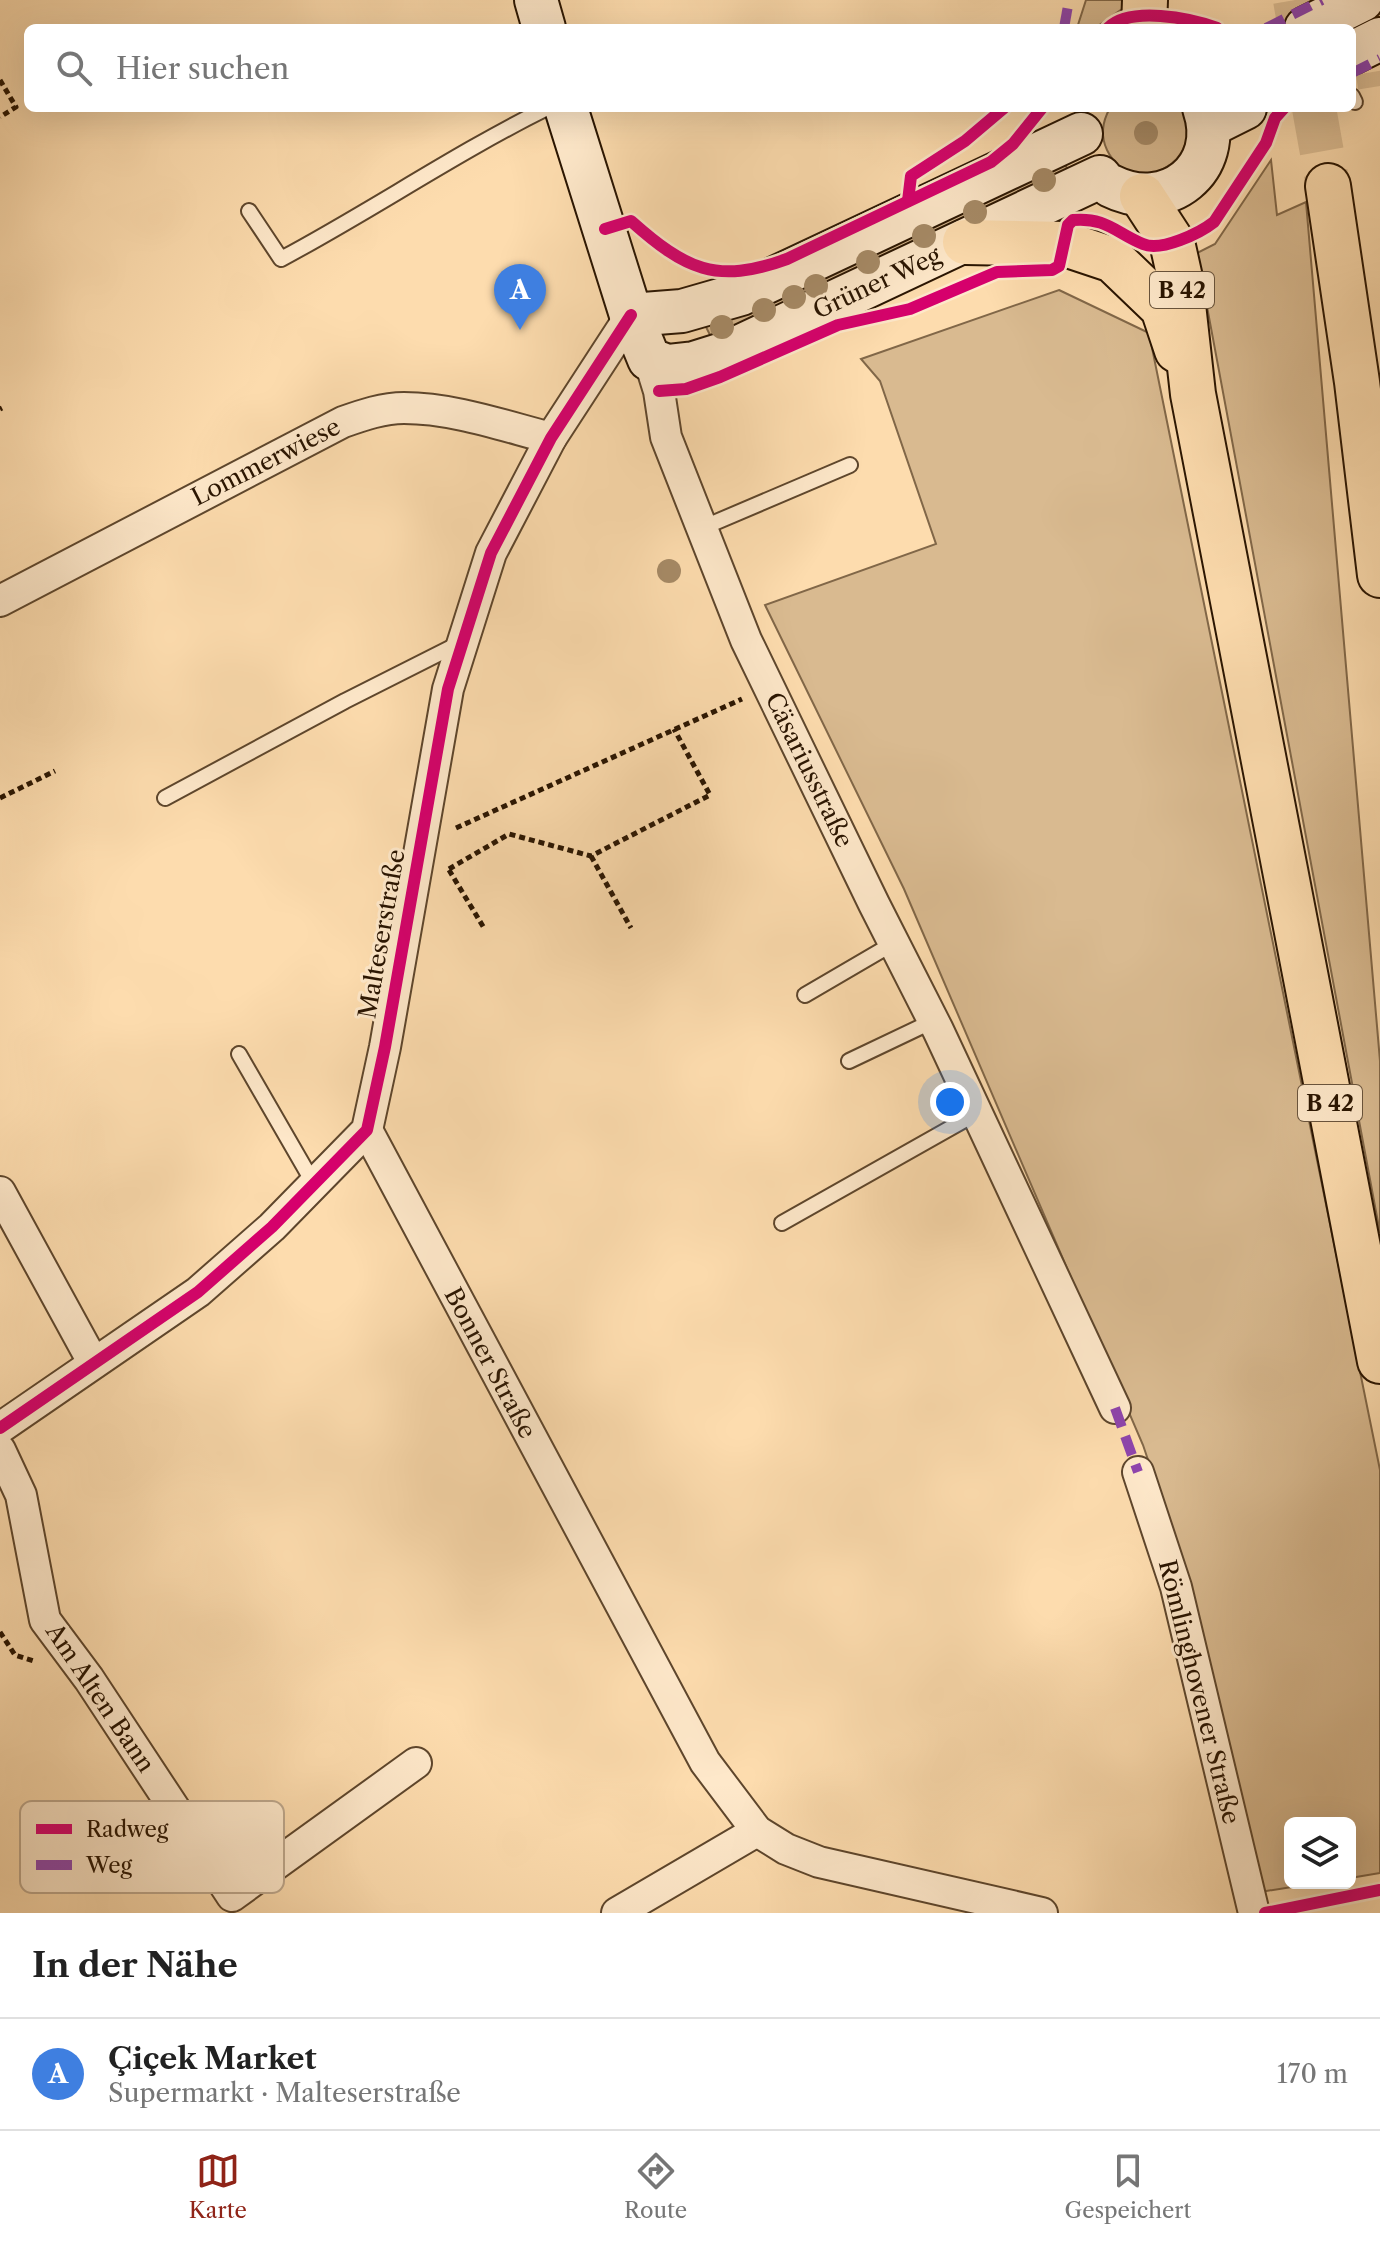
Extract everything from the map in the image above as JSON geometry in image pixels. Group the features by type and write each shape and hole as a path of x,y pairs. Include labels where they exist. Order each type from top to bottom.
{"highway":[{"path":"1144,24 1145,0"},
{"path":"1328,186 1357,382 1380,575"},
{"name":"B 42","path":"1142,196 1172,242 1180,278 1193,394 1380,1361"},
{"name":"B 42","path":"965,242 1065,244 1113,260 1163,308 1193,394"}],"main road":[{"path":"536,0 543,24"},
{"path":"1308,17 1362,0"},
{"path":"1356,51 1380,39"},
{"name":"Cäsariusstraße","path":"567,112 631,315 649,359"},
{"path":"1100,177 1112,187 1142,196 1173,190 1197,170 1219,114"},
{"name":"Grüner Weg","path":"631,315 682,311 741,294 1084,121 1083,150 1100,177 726,353 694,363 667,366 649,359"}],"street":[{"name":"Malteserstraße","path":"367,1130 385,1047 448,689 491,553 551,438 631,315"},
{"name":"Cäsariusstraße","path":"649,359 659,391 666,437 746,640 933,1021 1115,1408"},
{"name":"Lommerwiese","path":"0,601 343,422 374,412 404,408 444,412 551,438"},
{"path":"0,1428 198,1292 272,1227 367,1130"},
{"name":"Bonner Straße","path":"367,1130 705,1762 757,1831"},
{"path":"0,1192 93,1362"},
{"name":"Am Alten Bann","path":"0,1450 21,1495 45,1620 89,1679 169,1801"},
{"name":"Römlinghovener Straße","path":"1138,1472 1176,1587 1254,1913"},
{"name":"Am Alten Bann","path":"284,1858 416,1763"},
{"path":"617,1913 757,1831 786,1849 819,1862 1042,1913"}],"lane":[{"path":"249,211 281,259 539,112"},
{"path":"702,528 850,465"},
{"path":"165,798 464,641"},
{"path":"805,995 894,943"},
{"path":"849,1061 933,1021"},
{"path":"239,1054 314,1184"},
{"path":"782,1223 977,1113"}],"path":[{"path":"0,80 16,107 0,117"},
{"path":"417,857 674,729 768,687"},
{"path":"417,857 443,873 509,834 591,856 710,795 674,729"},
{"path":"0,798 55,771"},
{"path":"591,856 631,928"},
{"path":"449,869 484,928"}],"shaded area":[{"path":"1086,0 1132,0 1101,24 1078,24"},
{"path":"1108,112 1182,112 1187,127 1185,145 1177,158 1164,168 1149,173 1133,173 1119,165 1107,150 1103,139"},
{"path":"1062,159 1073,179 713,341 704,323"},
{"path":"1271,160 1277,215 1306,202 1380,1061 1380,1233 1197,253 1215,244"},
{"path":"1059,290 1149,333 1380,1470 1380,1873 1356,1877 1356,1817 1284,1817 1284,1888 1260,1892 1224,1724 1179,1552 1143,1445 904,889 765,605 936,544 880,381 861,359"}],"tunnel":[{"path":"1295,0 1299,24"},
{"path":"1367,6 1380,86"},
{"path":"1315,112 1328,186"}],"marked path":[{"path":"1065,24 1069,0"},
{"path":"1274,24 1322,0"},
{"path":"1356,71 1380,59"},
{"path":"1115,1408 1138,1472"}],"cycle path":[{"path":"1114,24 1131,17 1145,16 1203,24"},
{"path":"908,201 911,176 965,141 999,112"},
{"path":"605,229 631,221 668,251 703,268 740,271 762,267 787,259 991,162 1013,144 1039,112"},
{"path":"659,391 686,389 838,325 910,309 997,272 1052,270 1059,266 1068,225 1073,220 1103,223 1151,246 1190,236 1214,222 1266,143 1280,112"},
{"path":"0,1428 198,1292 272,1227 367,1130 385,1047 448,689 491,553 551,438 631,315"},
{"path":"1265,1913 1380,1890"}],"place":[{"name":"Çiçek Market","path":"520,330"}]}
